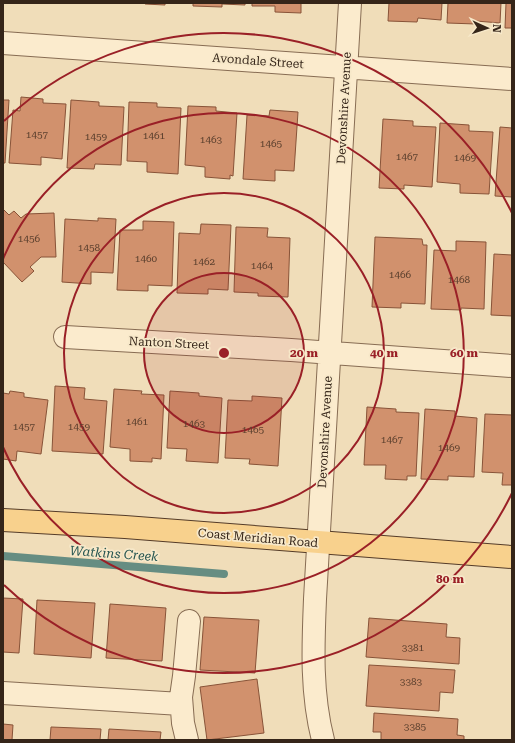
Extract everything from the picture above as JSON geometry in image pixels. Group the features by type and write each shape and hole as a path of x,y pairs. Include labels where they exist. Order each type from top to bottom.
{"main road":[{"name":"Coast Meridian Road","path":"3,520 124,527 512,558"}],"street":[{"name":"Devonshire Avenue","path":"324,740 318,721 314,679 314,620 350,3"},
{"name":"Avondale Street","path":"3,43 512,79"},
{"name":"Nanton Street","path":"65,336 512,366"},
{"path":"187,740 181,704 189,621"},
{"path":"3,693 181,704"}],"building":[{"path":"165,3 165,5 145,4"},
{"path":"193,3 245,3 245,5 222,4 222,7 193,6"},
{"path":"252,3 301,3 301,13 275,12 275,6 252,6"},
{"path":"389,3 442,3 441,20 418,18 417,22 388,21"},
{"path":"448,3 501,3 500,23 476,21 476,24 447,23"},
{"path":"506,3 512,3 512,28 505,28"},
{"path":"21,97 43,99 43,103 66,104 62,159 41,157 41,165 9,163 13,110 20,111"},
{"path":"3,100 9,100 5,163 3,163"},
{"path":"71,100 99,102 99,106 124,107 121,165 95,164 94,169 67,168"},
{"path":"129,102 157,103 157,107 181,108 178,174 147,172 147,162 127,161"},
{"path":"188,106 216,107 216,111 237,113 233,176 230,175 230,179 205,177 205,167 185,165"},
{"path":"270,110 298,112 294,171 275,170 275,181 243,179 247,115 269,116"},
{"path":"383,119 413,121 413,126 436,127 432,187 404,185 404,189 379,188"},
{"path":"440,123 469,125 469,131 493,132 489,194 460,193 460,184 437,182"},
{"path":"500,127 512,128 512,197 495,196"},
{"path":"3,209 9,215 14,211 21,218 26,214 54,213 56,257 41,257 30,267 34,271 22,282 3,262"},
{"path":"98,218 116,219 113,273 91,272 91,284 62,282 65,219 98,221"},
{"path":"143,221 174,222 172,286 148,285 148,291 117,290 120,230 143,230"},
{"path":"201,224 231,225 228,290 208,289 208,294 177,293 179,233 200,234"},
{"path":"236,227 268,228 267,237 290,238 288,297 258,296 258,293 234,292"},
{"path":"375,237 422,239 423,245 427,245 425,304 401,303 401,308 372,307"},
{"path":"456,241 486,242 484,309 431,309 434,250 456,251"},
{"path":"494,254 512,255 512,316 491,315"},
{"path":"55,386 85,388 84,399 107,401 103,454 52,451"},
{"path":"114,389 142,391 141,394 164,395 161,459 152,458 152,462 130,461 130,449 110,447"},
{"path":"10,391 24,393 24,397 48,400 41,454 17,451 16,461 3,459 3,393 9,394"},
{"path":"170,391 199,393 199,396 222,398 218,463 186,461 187,449 167,448"},
{"path":"252,396 282,398 278,466 249,464 250,459 225,458 228,400 252,401"},
{"path":"367,407 396,409 396,412 419,413 416,476 407,476 407,480 385,479 386,465 364,465"},
{"path":"425,409 455,411 455,416 477,418 474,477 448,476 448,480 421,479"},
{"path":"485,414 512,415 512,485 502,485 503,473 482,472"},
{"path":"3,598 23,599 19,653 3,652"},
{"path":"37,600 95,603 91,658 34,654"},
{"path":"110,604 166,608 162,661 106,658"},
{"path":"204,617 259,620 255,673 200,670"},
{"path":"369,618 447,624 446,637 460,638 459,664 366,657"},
{"path":"369,665 455,670 453,693 440,692 439,711 366,706"},
{"path":"257,679 264,733 207,740 200,687"},
{"path":"374,713 458,719 457,735 464,736 464,740 381,740 381,732 373,732"},
{"path":"3,724 13,725 12,740 3,740"},
{"path":"51,727 101,729 100,740 50,740"},
{"path":"109,729 161,732 160,740 108,740"}],"waterway":[{"name":"Watkins Creek","path":"3,556 224,574"}]}
